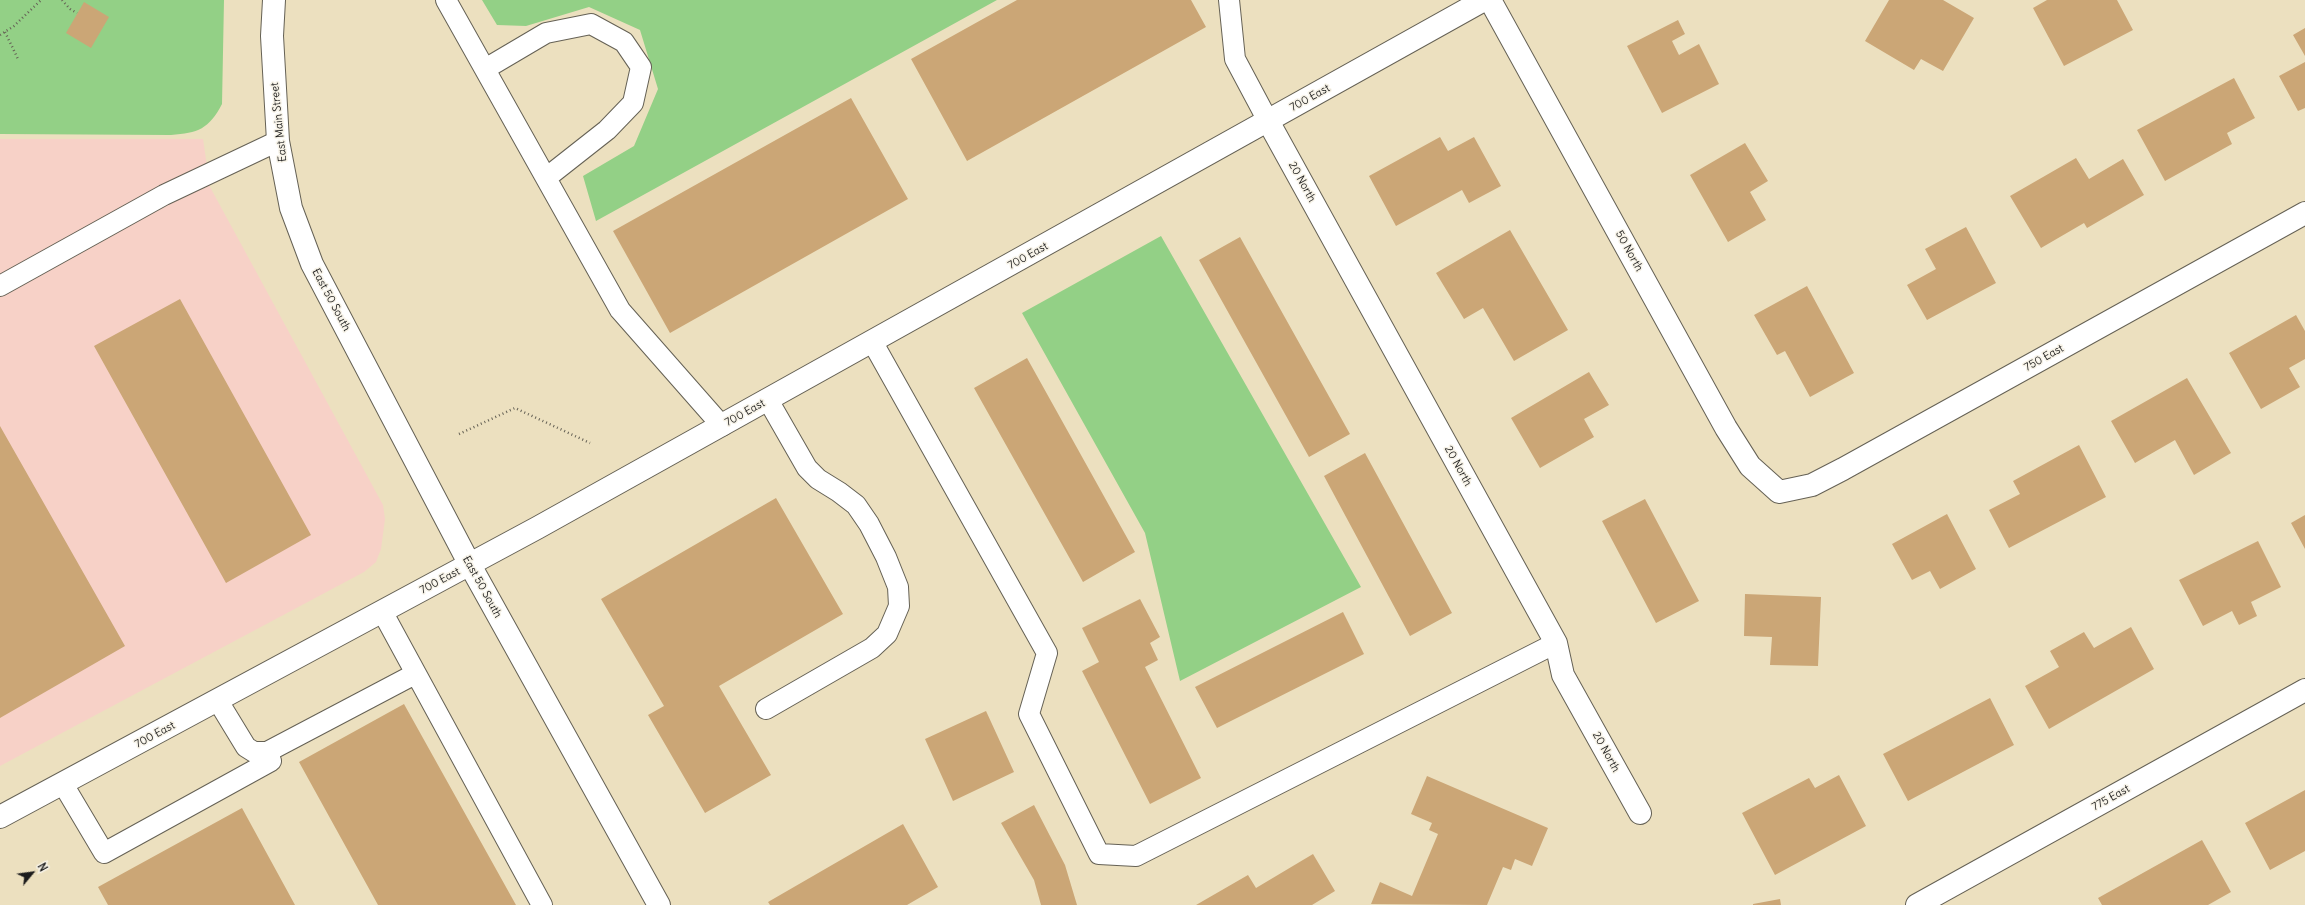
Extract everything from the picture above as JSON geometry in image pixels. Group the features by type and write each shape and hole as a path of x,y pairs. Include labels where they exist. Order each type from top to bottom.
{"street":[{"name":"East Main Street","path":"274,0 272,36 278,141 291,208 312,264"},
{"name":"700 East","path":"0,817 470,565 873,343 1484,0"},
{"name":"50 North","path":"1490,0 1726,428 1750,466 1779,492"},
{"name":"20 North","path":"1268,121 1556,642 1563,675 1640,813"},
{"name":"750 East","path":"1779,492 1812,485 1843,469 2305,213"},
{"name":"East 50 South","path":"312,264 470,565 659,905"},
{"name":"775 East","path":"1917,905 2305,690"}],"lane":[{"path":"446,0 620,310 722,426"},
{"path":"1229,0 1235,59 1268,121"},
{"path":"485,69 546,32 591,24 624,42 641,67 633,103 607,130 546,178"},
{"path":"0,286 164,196 278,141"},
{"path":"873,343 1047,653 1029,714 1099,854 1136,856 1556,642"},
{"path":"766,709 872,648 887,634 899,606 898,587 886,556 869,524 856,505 839,492 818,480 807,468 768,400"},
{"path":"383,612 415,674 542,905"},
{"path":"218,701 246,748 254,752 267,752 415,674"},
{"path":"63,784 104,853 271,761 267,752"}],"path":[{"path":"0,35 41,0"},
{"path":"62,0 70,9 77,13"},
{"path":"5,32 18,59"},
{"path":"459,434 515,408 590,443"}],"shaded area":[{"path":"0,139 203,139 210,187 383,505 385,519 381,549 376,562 364,572 0,766"}],"green space":[{"path":"0,0 224,0 222,104 207,124 196,131 189,133 171,135 0,134"},
{"path":"482,0 997,0 596,221 583,176 634,146 658,89 640,30 589,7 526,26 497,25"},
{"path":"1161,236 1361,587 1180,681 1145,533 1022,313"}],"building":[{"path":"1017,0 1191,0 1206,27 967,161 911,59"},
{"path":"1889,0 1943,0 1974,18 1943,71 1921,59 1914,70 1865,41"},
{"path":"2047,0 2117,0 2133,30 2064,66 2033,8"},
{"path":"84,2 109,17 91,48 66,33"},
{"path":"1678,20 1685,34 1672,41 1679,55 1699,44 1719,84 1662,113 1627,46"},
{"path":"2305,28 2305,56 2293,35"},
{"path":"2305,62 2305,108 2298,111 2279,76"},
{"path":"2234,78 2255,118 2227,133 2232,144 2165,181 2137,130"},
{"path":"851,98 908,199 670,333 613,231"},
{"path":"1440,137 1448,151 1474,137 1501,186 1469,203 1462,190 1396,226 1369,176"},
{"path":"1745,143 1768,181 1750,192 1766,220 1728,242 1690,175"},
{"path":"2076,158 2089,179 2123,159 2144,195 2087,228 2084,223 2041,248 2010,196"},
{"path":"1966,227 1996,283 1927,320 1907,285 1936,269 1925,249"},
{"path":"1510,230 1568,330 1514,361 1483,308 1464,319 1436,273"},
{"path":"1240,237 1350,434 1309,457 1199,260"},
{"path":"1807,286 1854,373 1810,397 1785,351 1777,355 1754,315"},
{"path":"180,299 311,535 226,583 94,346"},
{"path":"2296,315 2305,331 2305,359 2289,368 2300,387 2261,409 2229,353"},
{"path":"1027,358 1135,552 1083,582 974,388"},
{"path":"1589,372 1609,405 1584,419 1594,437 1540,468 1511,418"},
{"path":"2187,378 2231,453 2194,475 2175,440 2135,463 2111,421"},
{"path":"0,426 125,646 0,718"},
{"path":"2079,445 2106,497 2009,548 1989,510 2020,494 2013,481"},
{"path":"1365,453 1452,613 1410,636 1324,476"},
{"path":"776,498 843,614 719,686 771,775 705,813 648,715 664,706 601,599"},
{"path":"1645,499 1699,601 1656,623 1602,521"},
{"path":"1947,514 1976,569 1940,589 1930,571 1912,580 1892,544"},
{"path":"2305,515 2305,549 2291,523"},
{"path":"2258,541 2281,587 2251,602 2257,616 2239,625 2232,611 2203,626 2179,580"},
{"path":"1745,594 1821,597 1818,666 1770,665 1772,637 1744,636"},
{"path":"1140,599 1160,637 1150,643 1158,660 1145,667 1201,778 1150,804 1082,671 1099,662 1082,628"},
{"path":"1343,612 1364,654 1217,728 1195,687"},
{"path":"2131,627 2154,669 2049,729 2025,686 2059,667 2050,651 2084,632 2094,648"},
{"path":"1990,698 2014,745 1908,801 1883,754"},
{"path":"404,704 516,905 378,905 299,762"},
{"path":"986,711 1014,772 953,801 925,739"},
{"path":"1839,775 1866,826 1775,875 1742,813 1809,778 1815,788"},
{"path":"1427,776 1548,828 1532,866 1515,859 1511,870 1503,867 1487,905 1371,904 1380,882 1412,896 1438,834 1429,830 1432,823 1411,814"},
{"path":"2305,790 2305,851 2270,870 2245,823"},
{"path":"1034,805 1065,865 1077,905 1041,905 1034,880 1001,823"},
{"path":"242,808 295,905 108,905 98,887"},
{"path":"903,824 938,887 907,905 770,905 768,902"},
{"path":"2202,840 2231,892 2208,905 2102,905 2098,898"},
{"path":"1313,854 1335,891 1312,905 1196,905 1248,875 1256,888"},
{"path":"1780,899 1781,905 1753,905 1753,904"}]}
